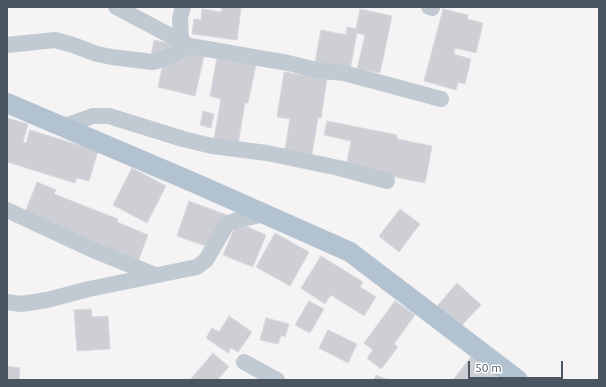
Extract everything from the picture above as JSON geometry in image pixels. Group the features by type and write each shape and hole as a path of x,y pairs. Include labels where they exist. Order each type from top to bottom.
{"main road":[{"path":"7,103 197,184 350,252 518,380"}],"street":[{"path":"116,7 185,43 321,71 344,73 441,99"},
{"path":"183,7 180,18 185,43"},
{"path":"7,45 55,40 112,58 153,62 166,58 185,43"},
{"path":"62,127 93,116 109,116 183,140 212,146 267,153 339,168 387,181"},
{"path":"7,210 93,250 154,275"},
{"path":"7,302 21,304 47,300 154,275 197,267 206,260 227,224 237,220 266,214"},
{"path":"244,362 277,380"}],"building":[{"path":"222,7 241,8 237,40 192,34 194,19 201,20 202,9 221,12"},
{"path":"360,9 392,16 380,73 357,69 365,35 357,33 350,70 315,62 321,30 346,35 347,27 356,29"},
{"path":"443,9 468,15 467,19 483,23 476,53 455,48 454,54 471,59 465,84 458,82 456,90 424,81"},
{"path":"154,40 205,52 195,96 158,87 164,59 151,56"},
{"path":"217,57 256,65 248,103 245,103 238,144 214,139 221,99 210,96"},
{"path":"284,72 327,79 321,118 318,118 311,160 284,155 290,119 277,117"},
{"path":"203,111 214,114 211,128 200,125"},
{"path":"7,118 28,124 23,142 26,143 30,130 98,151 89,181 77,178 75,183 7,162"},
{"path":"327,121 397,135 397,139 432,146 425,183 346,167 351,141 324,135"},
{"path":"132,168 166,186 147,223 113,205"},
{"path":"37,182 56,190 54,194 118,219 117,222 148,235 135,269 22,220"},
{"path":"189,201 232,217 220,251 177,236"},
{"path":"400,209 420,224 399,252 379,236"},
{"path":"237,222 266,235 253,267 223,255"},
{"path":"275,233 309,252 290,286 256,267"},
{"path":"321,256 363,282 360,287 376,297 364,316 331,295 325,304 301,288"},
{"path":"457,283 481,305 460,327 437,306"},
{"path":"309,301 324,309 310,333 295,325"},
{"path":"395,301 415,315 394,344 398,347 381,369 367,358 373,350 364,343"},
{"path":"91,309 92,317 108,316 110,349 77,351 74,310"},
{"path":"229,316 252,332 238,352 231,348 228,353 206,338 212,328 219,332"},
{"path":"266,318 289,324 285,337 281,335 278,344 260,340"},
{"path":"328,330 357,344 348,363 319,348"},
{"path":"213,353 229,367 217,380 190,380"},
{"path":"473,354 498,373 493,380 453,380"},
{"path":"7,366 20,368 19,380 7,380"},
{"path":"376,375 388,380 374,380"}]}
